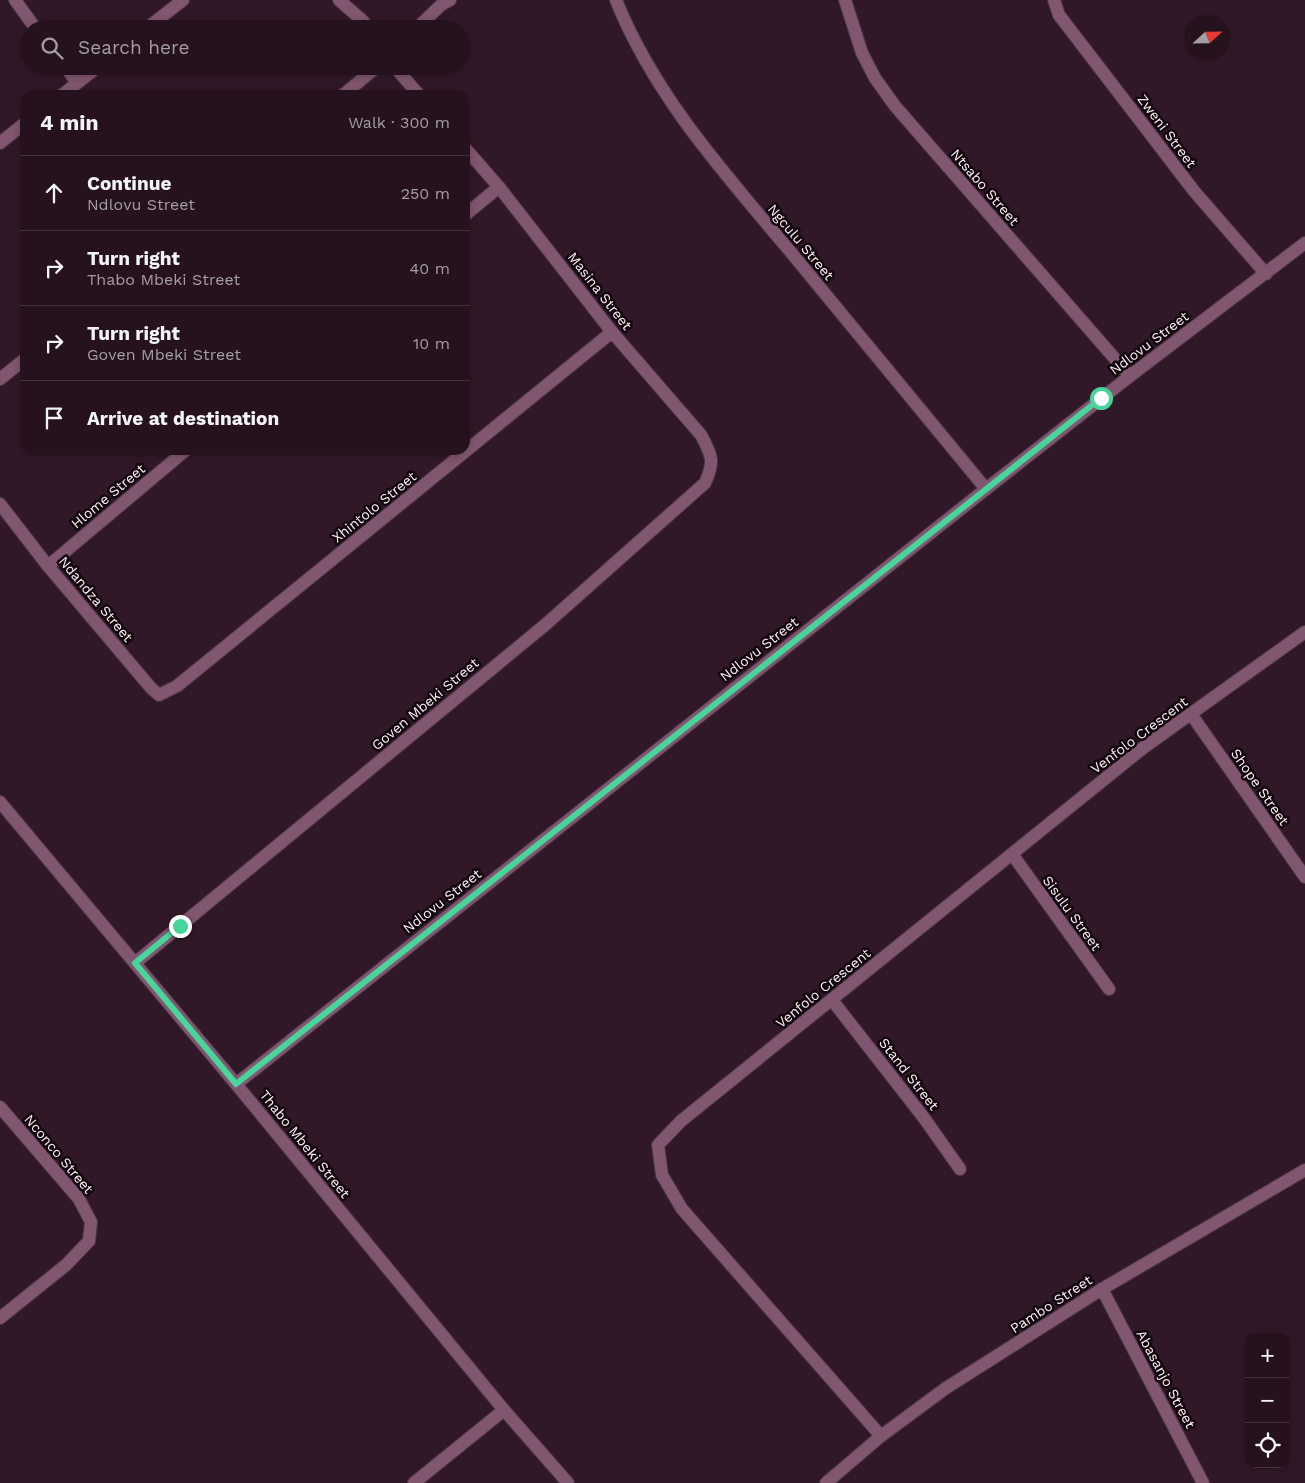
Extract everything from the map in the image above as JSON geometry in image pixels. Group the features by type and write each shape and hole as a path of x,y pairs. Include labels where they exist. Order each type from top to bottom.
{"street":[{"path":"15,0 29,20"},
{"path":"157,20 183,0"},
{"path":"339,0 361,20"},
{"path":"425,20 441,5 450,0"},
{"name":"Ngculu Street","path":"616,0 621,14 651,71 700,143 986,488"},
{"name":"Ntsabo Street","path":"844,0 862,53 875,78 895,106 1130,376"},
{"name":"Zweni Street","path":"1054,0 1059,15 1194,191 1266,274"},
{"path":"71,75 77,83"},
{"path":"68,90 87,75"},
{"path":"349,90 367,75"},
{"path":"402,75 415,90"},
{"path":"0,142 20,127"},
{"name":"Masina Street","path":"470,154 499,187 612,332 701,435 711,453"},
{"path":"470,211 499,187"},
{"name":"Ndlovu Street","path":"236,1084 986,488 1305,243"},
{"name":"Xhintolo Street","path":"470,448 612,332"},
{"path":"0,380 20,363"},
{"name":"Goven Mbeki Street","path":"135,963 545,625 698,490 705,483 711,468 711,453"},
{"name":"Hlome Street","path":"48,566 180,455"},
{"name":"Xhintolo Street","path":"177,686 461,455"},
{"name":"Ndandza Street","path":"0,504 48,566 151,688 159,695 177,686"},
{"name":"Venfolo Crescent","path":"881,1436 682,1209 662,1175 658,1145 681,1121 1143,748 1305,632"},
{"name":"Shope Street","path":"1190,714 1305,878"},
{"name":"Thabo Mbeki Street","path":"0,802 236,1084 504,1410 568,1483"},
{"name":"Sisulu Street","path":"1012,854 1109,989"},
{"name":"Stand Street","path":"832,1000 924,1118 960,1169"},
{"name":"Nconco Street","path":"0,1107 79,1199 91,1222 89,1241 66,1265 0,1318"},
{"name":"Pambo Street","path":"826,1483 881,1436 946,1388 1102,1289 1305,1170"},
{"name":"Abasanjo Street","path":"1102,1289 1203,1483"},
{"path":"414,1483 504,1410"}],"route":[{"path":"180,926 135,963 236,1084 1101,398"}]}
